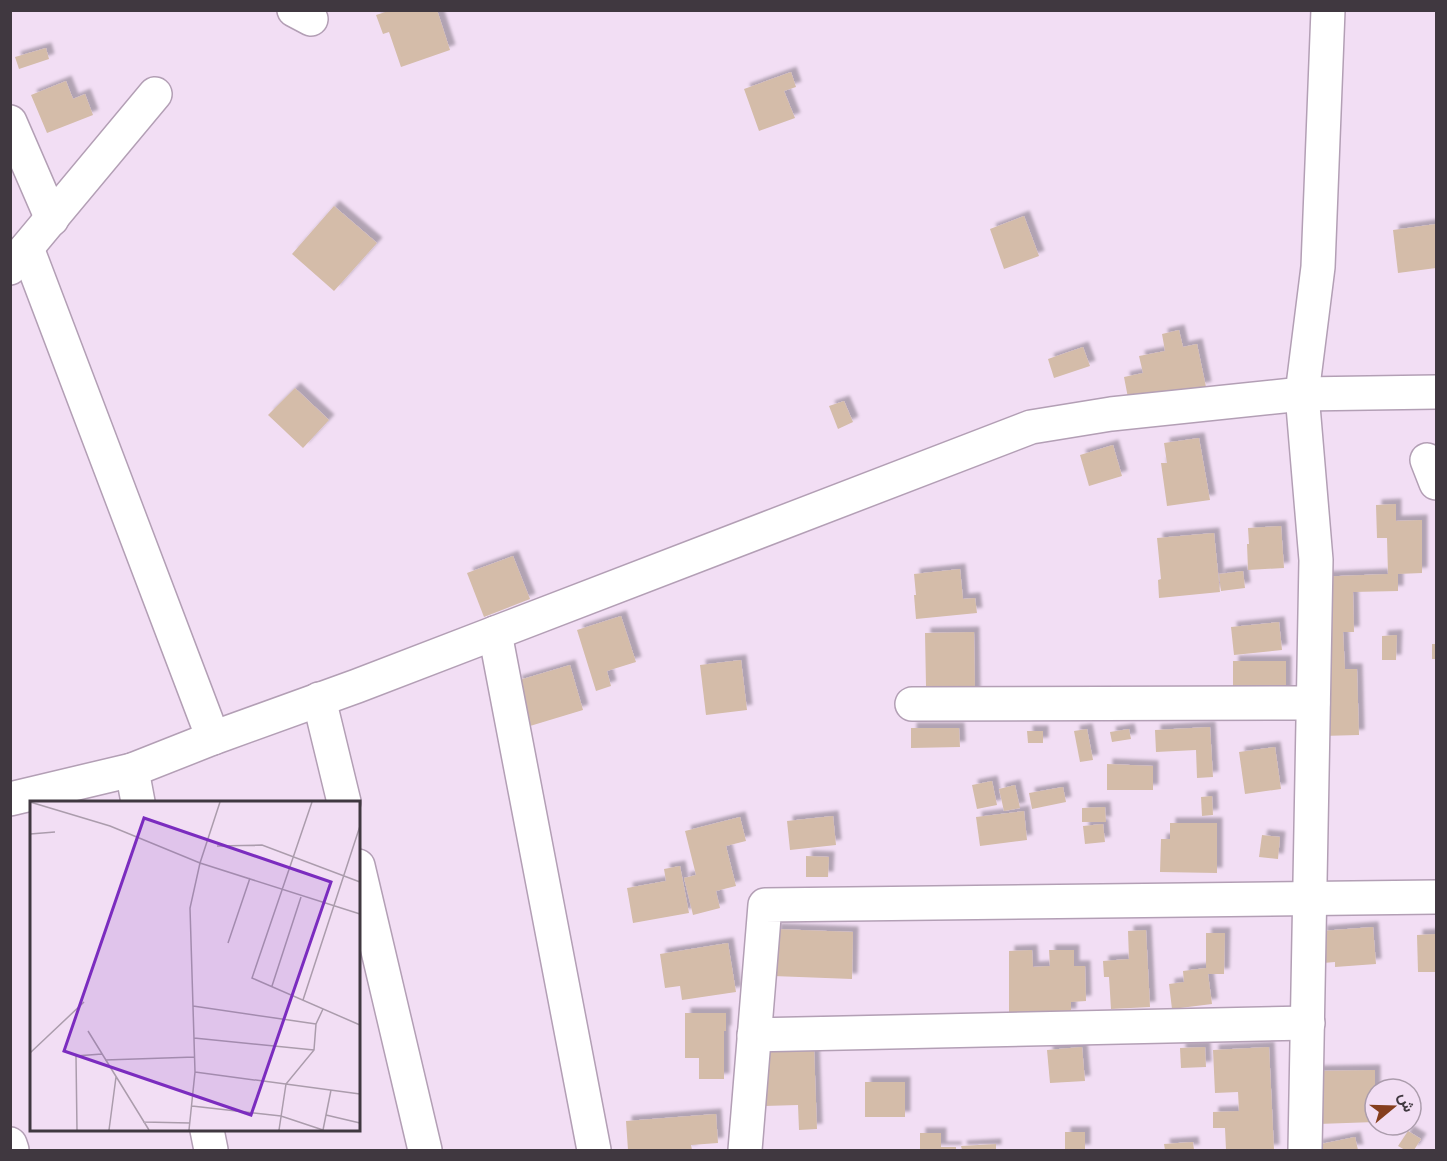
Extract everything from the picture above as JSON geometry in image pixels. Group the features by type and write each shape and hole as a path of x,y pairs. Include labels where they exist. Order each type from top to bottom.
{"street":[{"path":"1305,1150 1316,560 1302,394 1318,267 1328,10"},
{"path":"155,94 19,258 213,738"},
{"path":"10,122 52,219"},
{"path":"10,799 132,770 1031,427 1111,414 1302,394 1437,392"},
{"path":"495,633 594,1150"},
{"path":"319,699 344,801"},
{"path":"912,704 1313,703"},
{"path":"132,770 138,801"},
{"path":"360,874 425,1150"},
{"path":"745,1150 765,905 1437,897"},
{"path":"754,1035 1308,1023"},
{"path":"207,1131 211,1150"},
{"path":"10,1144 12,1150"}],"building":[{"path":"392,10 437,10 450,50 401,67 389,32 383,34 376,15"},
{"path":"46,48 49,59 19,69 15,57"},
{"path":"791,72 796,87 784,91 795,118 759,131 744,89"},
{"path":"66,81 73,99 85,94 93,115 47,133 31,95"},
{"path":"334,206 377,243 334,291 292,254"},
{"path":"1024,216 1039,256 1004,269 990,229"},
{"path":"1436,224 1436,268 1398,273 1393,230"},
{"path":"1179,330 1183,347 1197,344 1206,387 1129,403 1124,377 1143,373 1139,356 1165,351 1162,334"},
{"path":"1083,347 1090,366 1054,378 1048,359"},
{"path":"295,388 329,420 303,448 268,415"},
{"path":"844,401 853,422 838,429 829,406"},
{"path":"1199,438 1210,500 1167,506 1161,463 1167,463 1164,443"},
{"path":"1113,445 1122,476 1089,486 1080,455"},
{"path":"1396,504 1396,521 1422,520 1422,573 1398,574 1398,591 1353,592 1354,632 1343,632 1345,669 1357,669 1359,735 1322,736 1315,577 1388,574 1387,538 1377,538 1376,505"},
{"path":"1281,526 1284,568 1248,570 1248,528"},
{"path":"1214,533 1220,592 1159,598 1158,580 1161,579 1157,538"},
{"path":"513,556 530,599 484,617 467,573"},
{"path":"960,569 963,599 975,598 977,613 916,619 914,574"},
{"path":"1243,571 1245,588 1221,591 1219,574"},
{"path":"621,616 636,662 607,671 611,686 596,691 577,630"},
{"path":"1279,622 1282,650 1234,655 1231,627"},
{"path":"974,632 975,695 958,695 958,686 926,686 925,633"},
{"path":"1397,635 1396,660 1382,660 1382,636"},
{"path":"1432,644 1436,644 1436,659 1432,659"},
{"path":"741,660 747,710 706,715 700,665"},
{"path":"1233,661 1286,661 1286,700 1233,699"},
{"path":"570,665 583,710 530,726 516,681"},
{"path":"1210,727 1213,777 1197,778 1196,750 1156,752 1155,730"},
{"path":"911,728 959,728 960,747 911,748"},
{"path":"1087,729 1093,760 1080,762 1074,731"},
{"path":"1129,729 1131,739 1112,742 1110,732"},
{"path":"1027,731 1043,731 1043,743 1028,743"},
{"path":"1275,747 1281,789 1245,794 1239,752"},
{"path":"1107,764 1153,766 1153,790 1107,790"},
{"path":"992,781 997,805 977,809 972,785"},
{"path":"1015,785 1020,808 1004,811 999,789"},
{"path":"1063,787 1066,802 1032,809 1029,793"},
{"path":"1212,796 1213,815 1202,816 1201,797"},
{"path":"1105,807 1106,822 1082,822 1082,808"},
{"path":"1024,811 1027,840 980,846 976,817"},
{"path":"833,816 836,845 790,850 787,821"},
{"path":"740,817 746,841 726,846 736,886 716,891 720,908 693,915 684,878 696,875 685,831"},
{"path":"1170,823 1217,823 1217,873 1160,872 1161,839 1170,839"},
{"path":"1103,824 1105,842 1085,844 1083,826"},
{"path":"1262,835 1280,837 1278,859 1259,857"},
{"path":"806,856 829,857 828,877 806,877"},
{"path":"680,866 689,913 633,923 627,888 666,881 664,869"},
{"path":"1373,927 1376,964 1335,967 1335,962 1323,963 1321,931"},
{"path":"775,929 853,932 852,979 773,976"},
{"path":"1146,930 1150,1007 1111,1009 1109,977 1104,977 1103,961 1129,959 1128,931"},
{"path":"1206,933 1225,933 1224,974 1208,974 1212,1004 1172,1009 1169,984 1184,982 1183,971 1206,968"},
{"path":"1436,934 1436,972 1418,972 1417,935"},
{"path":"728,943 736,992 682,1000 680,986 665,988 660,954"},
{"path":"1032,950 1033,967 1050,966 1049,950 1074,950 1074,966 1085,966 1086,1001 1071,1002 1071,1014 1009,1016 1009,951"},
{"path":"685,1013 726,1013 724,1079 699,1079 699,1058 685,1058"},
{"path":"1082,1047 1085,1081 1050,1083 1047,1050"},
{"path":"1205,1047 1206,1067 1181,1068 1180,1048"},
{"path":"1269,1047 1274,1150 1226,1150 1225,1128 1213,1128 1213,1112 1239,1111 1238,1092 1215,1093 1213,1050"},
{"path":"814,1048 817,1129 799,1130 798,1105 764,1106 762,1051"},
{"path":"1375,1070 1375,1077 1363,1077 1363,1122 1318,1124 1316,1071"},
{"path":"865,1082 905,1082 905,1117 865,1117"},
{"path":"716,1114 718,1143 691,1145 692,1150 628,1150 626,1121"},
{"path":"1065,1132 1085,1132 1085,1150 1065,1150"},
{"path":"920,1133 941,1133 941,1147 956,1147 956,1150 920,1150"},
{"path":"1355,1137 1358,1150 1317,1150 1316,1145"},
{"path":"1404,1137 1421,1139 1414,1150 1405,1150 1398,1146"},
{"path":"1193,1142 1194,1150 1165,1150 1164,1144"},
{"path":"996,1144 996,1150 962,1150 961,1146"}]}
